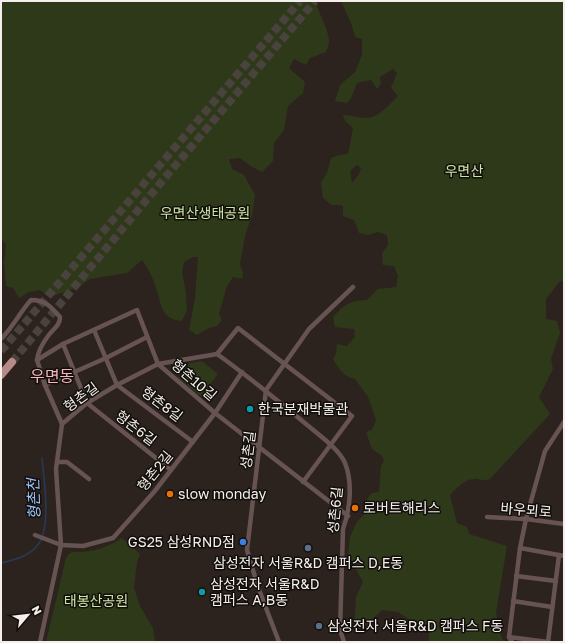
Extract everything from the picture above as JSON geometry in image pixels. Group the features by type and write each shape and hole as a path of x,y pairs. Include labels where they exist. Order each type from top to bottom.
{"highway":[{"path":"1,375 12,362"}],"street":[{"name":"성촌길","path":"279,642 258,587 247,550 266,390 309,329 353,287"},
{"path":"1,339 8,332 23,308 31,300 41,300 52,308 60,317 60,323 48,336 38,351 37,360 45,385 62,424"},
{"path":"37,360 63,344 137,310 158,364"},
{"path":"266,390 217,354 238,328 352,416 303,482"},
{"path":"94,330 117,385"},
{"path":"45,385 106,358 147,337"},
{"path":"63,344 87,403"},
{"name":"형촌길","path":"40,642 61,545 57,462 62,424 87,403 117,385 158,364 217,354"},
{"name":"형촌10길","path":"158,364 215,413 348,516"},
{"name":"형촌2길","path":"61,545 83,546 112,538 154,492 215,413 242,372"},
{"name":"형촌8길","path":"117,385 193,442"},
{"name":"성촌6길","path":"266,390 331,445 344,462 349,481 348,516 343,529 340,630 344,642"},
{"name":"형촌6길","path":"87,403 171,470"},
{"path":"512,642 509,637 512,601 526,519 545,451 564,422"},
{"path":"57,462 67,462 89,479"},
{"name":"바우뫼로","path":"487,517 526,519 564,524"},
{"path":"35,535 61,545"},
{"path":"509,637 548,642 556,581 562,556 520,548"},
{"path":"516,576 556,581"},
{"path":"512,601 552,607"}],"green space":[{"name":"우면산생태공원","path":"1,1 315,1 328,34 329,45 326,52 310,58 306,65 294,59 289,68 305,82 303,93 288,106 284,130 274,143 273,161 262,172 240,158 229,159 232,169 244,175 255,195 252,215 245,236 240,264 243,273 242,279 233,277 227,286 219,314 222,320 217,326 209,328 197,335 189,330 195,298 198,257 193,257 184,262 182,272 186,293 187,310 182,321 175,320 163,310 155,284 142,260 127,273 90,279 77,288 49,297 40,290 29,292 19,298 13,288 6,286 4,263 6,244 1,239"},
{"name":"우면산","path":"341,1 564,1 564,282 560,281 546,299 546,319 557,321 560,333 551,359 553,369 539,397 550,414 490,479 470,479 461,484 450,495 457,523 467,527 469,534 507,546 496,613 501,636 504,642 429,642 429,634 423,625 410,620 398,612 382,610 363,628 354,631 356,597 363,582 348,554 350,537 357,522 364,514 367,499 372,493 379,492 381,466 384,461 382,456 372,449 366,432 372,430 376,420 368,397 355,379 345,374 333,359 336,354 337,344 347,346 355,337 354,329 335,327 333,317 351,302 367,300 378,289 396,287 398,276 394,266 383,265 382,253 388,245 387,235 378,232 368,235 359,233 354,220 343,216 343,206 332,205 323,198 321,182 327,173 331,158 348,154 353,128 345,121 343,115 363,118 375,116 384,110 398,96 391,88 397,73 393,69 380,77 381,84 377,89 371,80 357,83 351,98 347,103 335,101 340,85 355,72 362,55 362,39 355,37 351,23","holes":["357,165 361,168 359,174 352,183 350,171"]},
{"path":"202,361 218,374 201,396 178,378 190,363"},
{"name":"태봉산공원","path":"122,538 140,554 137,562 134,588 140,606 153,628 155,642 46,642 66,558 72,552 85,552 98,549 110,545"}],"waterway":[{"name":"형촌천","path":"1,563 20,558 29,553 37,546 42,538 46,516 42,458"}],"tunnel":[{"path":"1,351 300,1"},
{"path":"12,362 158,186 315,1"}],"place":[{"name":"한국분재박물관","path":"250,409"},
{"name":"slow monday","path":"170,494"},
{"name":"로버트해리스","path":"355,508"},
{"name":"GS25 삼성RND점","path":"243,542"},
{"name":"삼성전자 서울R&D 캠퍼스 D,E동","path":"308,548"},
{"name":"삼성전자 서울R&D 캠퍼스 A,B동","path":"202,592"},
{"name":"삼성전자 서울R&D 캠퍼스 F동","path":"319,626"}],"district":[{"name":"우면동","path":"52,376"}]}
